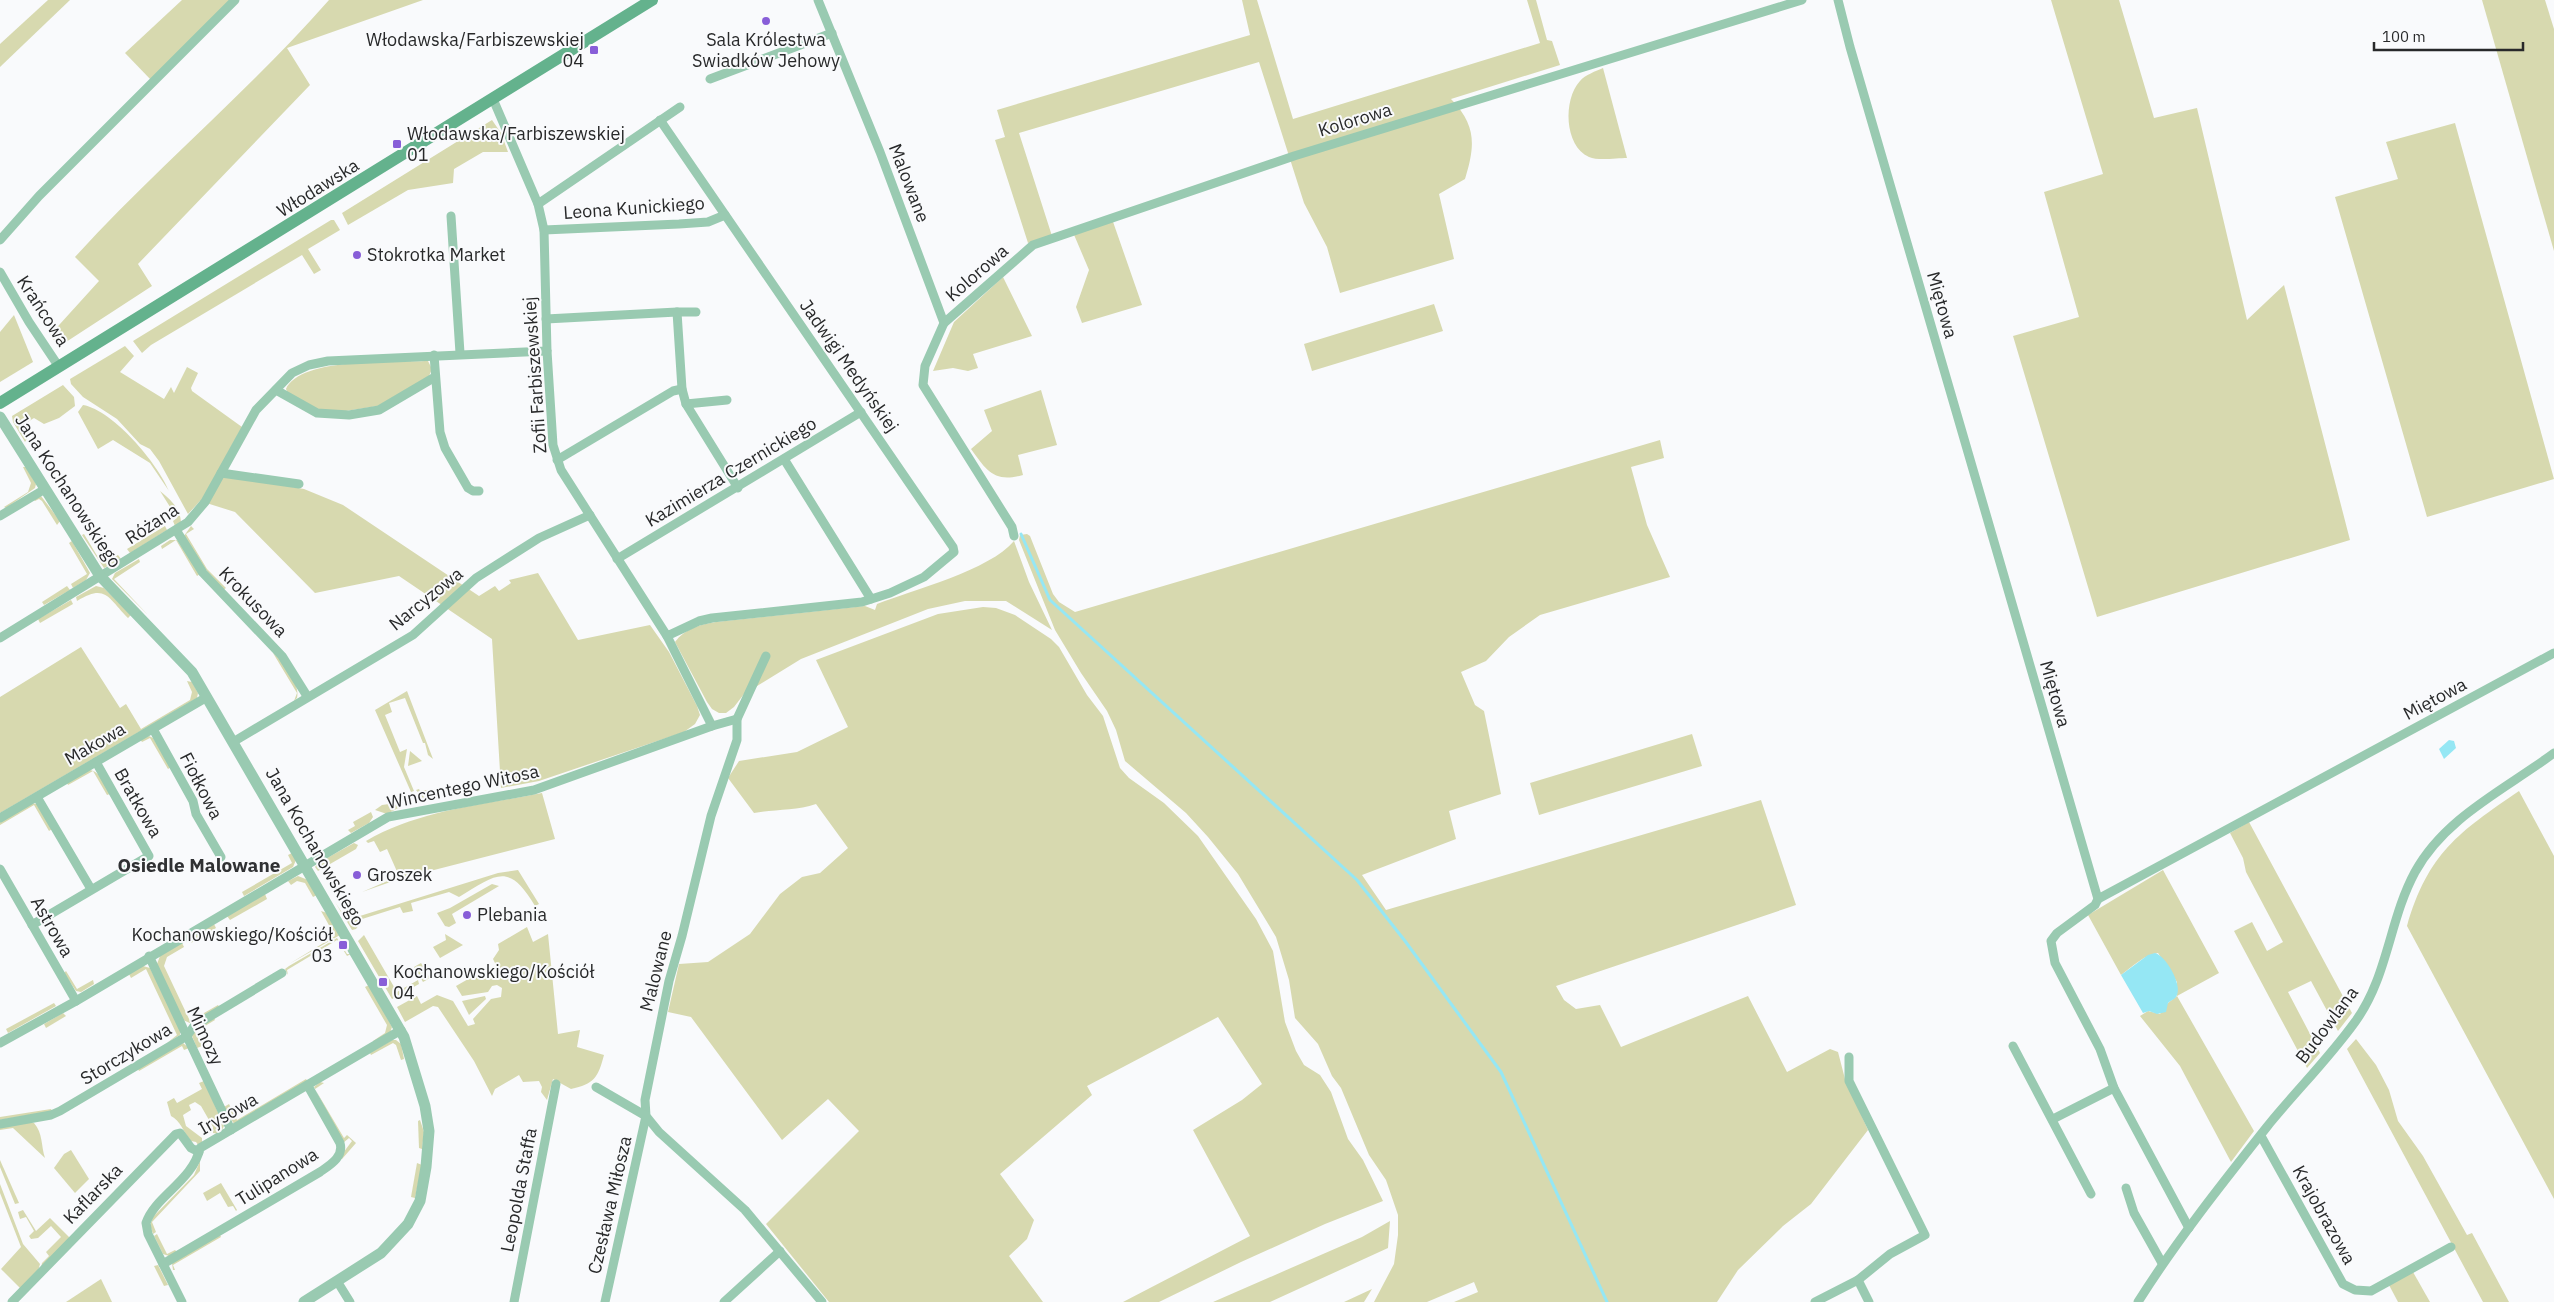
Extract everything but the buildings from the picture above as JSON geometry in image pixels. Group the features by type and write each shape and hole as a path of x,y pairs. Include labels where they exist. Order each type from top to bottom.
{"main road":[{"name":"Włodawska","path":"0,403 652,0"}],"street":[{"path":"0,240 39,196 235,0"},
{"name":"Malowane","path":"818,0 944,323"},
{"name":"Kolorowa","path":"944,323 1034,245 1294,156 1802,0"},
{"name":"Miętowa","path":"1838,0 1850,47 2098,899 2554,654"},
{"path":"710,79 832,33"},
{"name":"Zofii Farbiszewskiej","path":"493,99 538,204 544,230 547,350 553,445 557,460 666,636"},
{"path":"538,204 680,107"},
{"name":"Jadwigi Medyńskiej","path":"660,120 861,412 950,543 954,552 949,559 924,578 872,599"},
{"name":"Leona Kunickiego","path":"544,230 708,222 725,215"},
{"path":"451,216 460,353"},
{"name":"Krańcowa","path":"0,272 29,322 59,367"},
{"path":"677,312 682,389 686,404 738,488"},
{"path":"546,319 696,312"},
{"path":"944,323 925,366 922,378 927,394 1008,521 1014,536"},
{"name":"Różana","path":"0,638 176,530 196,513 222,473 256,410 292,373 308,365 328,360 547,350"},
{"path":"434,355 440,432 445,448 468,488 473,491 479,491"},
{"path":"276,390 317,413 349,414 378,410 435,376"},
{"path":"557,460 673,391 682,389"},
{"path":"686,404 727,400"},
{"name":"Kazimierza Czernickiego","path":"617,559 738,488 861,412"},
{"name":"Jana Kochanowskiego","path":"0,416 100,576 185,662 401,1030 420,1088 428,1121 429,1139 424,1187 414,1213 401,1234 381,1253 304,1302"},
{"path":"712,726 666,636 699,621 712,618 862,602 872,599 784,459"},
{"path":"222,473 299,484"},
{"path":"0,516 45,488"},
{"name":"Narcyzowa","path":"233,742 307,696 413,635 476,578 539,538 590,515"},
{"name":"Krokusowa","path":"176,530 204,573 282,656 307,696"},
{"name":"Malowane","path":"646,1116 646,1100 668,981 682,936 711,816 736,740 738,719 766,656"},
{"name":"Makowa","path":"0,818 207,698"},
{"name":"Wincentego Witosa","path":"0,1043 76,1001 149,956 388,817 534,790 712,726 738,719"},
{"name":"Fiołkowa","path":"153,729 193,801 196,814 221,857"},
{"name":"Budowlana","path":"2138,1302 2162,1263 2189,1228 2261,1136 2350,1029 2366,1004 2384,962 2402,900 2415,871 2428,853 2451,827 2554,753"},
{"name":"Bratkowa","path":"32,925 149,854 96,762"},
{"path":"37,796 92,890"},
{"name":"Astrowa","path":"0,869 76,1001"},
{"path":"2098,899 2095,905 2058,933 2052,941 2051,950 2062,979 2100,1050 2114,1088 2189,1228"},
{"name":"Mimozy","path":"149,956 231,1130"},
{"name":"Storczykowa","path":"0,1124 51,1115 60,1111 187,1036 194,1026 282,973"},
{"name":"Irysowa","path":"182,1302 146,1230 147,1220 190,1171 200,1148 401,1030"},
{"path":"2013,1046 2091,1194"},
{"path":"1815,1302 1858,1280 1890,1254 1924,1235 1849,1081 1849,1057"},
{"name":"Leopolda Staffa","path":"514,1302 556,1084"},
{"name":"Tulipanowa","path":"163,1264 316,1174 341,1154 340,1143 308,1086"},
{"path":"596,1087 646,1116 659,1132 745,1210 822,1302"},
{"path":"2053,1119 2114,1088"},
{"name":"Czesława Miłosza","path":"605,1302 646,1116"},
{"name":"Kaflarska","path":"12,1302 176,1134 180,1133 191,1148 199,1152"},
{"name":"Krajobrazowa","path":"2261,1136 2344,1284 2355,1290 2370,1290 2451,1248"},
{"path":"2126,1188 2134,1214 2162,1263"},
{"path":"724,1302 780,1251"},
{"path":"1858,1280 1869,1302"},
{"path":"337,1281 350,1302"}],"green space":[{"path":"48,0 70,0 0,67 0,44"},
{"path":"182,0 235,0 152,81 125,53"},
{"path":"329,0 423,0 287,48 310,85 138,264 152,286 66,342 57,344 50,335 99,281 75,257 138,192 267,66"},
{"path":"1242,0 1257,0 1293,119 1540,43 1527,0 1536,0 1547,40 1552,41 1560,65 1451,99 1466,118 1472,146 1465,179 1439,194 1454,259 1340,293 1327,247 1304,203 1259,62 1019,133 1052,236 1028,243 995,140 1005,137 997,110 1250,35"},
{"path":"2051,0 2119,0 2154,118 2197,108 2247,320 2284,285 2350,540 2097,617 2013,336 2079,317 2044,192 2103,174"},
{"path":"2482,0 2545,0 2554,29 2554,251"},
{"path":"1603,68 1627,158 1602,159 1589,157 1575,143 1571,133 1569,110 1574,89 1585,77"},
{"path":"492,120 501,133 508,152 483,152 454,169 453,183 408,190 348,225 342,213"},
{"path":"2455,123 2554,479 2427,517 2335,197 2398,179 2386,142"},
{"path":"1111,216 1142,305 1082,323 1076,307 1089,270 1072,230"},
{"path":"331,220 334,220 340,230 308,249 321,270 314,274 302,255 151,345 142,353 133,341"},
{"path":"1003,277 1032,336 973,354 978,368 968,371 953,368 933,371 954,322"},
{"path":"1434,304 1443,331 1312,371 1304,344"},
{"path":"14,315 33,362 0,382 0,332"},
{"path":"125,346 134,356 120,372 164,399 171,387 174,393 187,367 198,373 191,388 192,391 242,427 226,456 227,476 304,489 343,505 479,596 495,586 499,591 511,583 509,580 538,573 578,640 650,625 669,652 697,706 700,715 695,724 684,732 539,781 501,788 492,639 399,576 315,593 235,512 200,501 188,514 159,461 150,449 140,444 117,419 83,397 71,384 70,379"},
{"path":"428,361 432,369 429,376 378,406 339,412 315,409 288,394 286,389 295,379 310,371 329,366 351,363"},
{"path":"63,385 74,397 75,406 59,418 44,424 34,418 26,423 28,437 25,442 13,422 12,416"},
{"path":"1041,390 1057,445 1018,455 1023,475 1005,477 992,473 971,449 992,431 984,410"},
{"path":"83,405 95,409 108,417 133,440 155,467 169,491 150,463 113,440 98,449 78,412"},
{"path":"1660,440 1664,458 1631,467 1647,525 1670,577 1540,615 1509,637 1486,661 1461,672 1475,705 1484,711 1501,794 1449,811 1456,839 1362,875 1386,910 1761,800 1796,905 1556,986 1564,1000 1576,1009 1600,1005 1621,1047 1748,996 1787,1072 1830,1049 1838,1052 1845,1079 1868,1130 1811,1204 1783,1226 1738,1270 1717,1302 1454,1302 1478,1292 1474,1282 1427,1302 1374,1302 1394,1264 1398,1235 1398,1215 1386,1180 1369,1155 1341,1088 1332,1076 1318,1044 1295,1018 1289,980 1276,937 1238,874 1208,837 1186,813 1125,761 1116,730 1107,711 1055,630 1019,540 1020,535 1027,534 1030,536 1053,594 1059,602 1075,612"},
{"path":"23,467 26,467 36,484 35,488 6,508 4,507 28,492 31,483"},
{"path":"160,491 177,508 181,522 175,526 173,521 177,518"},
{"path":"41,496 60,521 57,525 42,501 39,499 35,501 33,499"},
{"path":"165,526 167,530 130,553 127,549"},
{"path":"191,526 194,529 186,534 207,569 226,588 223,590 201,564 184,536"},
{"path":"84,534 99,559 107,561 118,555 121,559 104,568 82,535"},
{"path":"170,540 176,540 162,549 161,546"},
{"path":"176,540 200,574 197,576"},
{"path":"72,541 90,573 86,580 73,588 71,584 87,574 69,543"},
{"path":"1014,541 1029,582 1052,630 1006,601 965,601 928,609 801,659 744,694 734,707 726,713 719,713 712,709 675,642 688,630 710,623 865,606 875,610 877,604 970,570 988,561"},
{"path":"139,559 140,562 114,579 148,615 112,579 115,573"},
{"path":"67,586 70,590 44,605 42,602"},
{"path":"96,586 104,588 131,615 128,618 111,599 101,593 94,593 77,601 76,597"},
{"path":"71,600 73,604 40,623 38,619"},
{"path":"983,607 996,608 1015,615 1051,639 1059,647 1087,695 1103,716 1120,768 1129,778 1164,803 1198,836 1256,919 1273,951 1285,1022 1296,1051 1304,1065 1320,1075 1331,1092 1348,1139 1363,1160 1383,1201 1325,1224 1159,1302 1123,1302 1250,1236 1193,1130 1242,1100 1262,1084 1218,1017 1087,1086 1092,1095 1000,1174 1034,1220 1027,1239 1009,1256 1043,1302 829,1302 766,1224 859,1131 828,1099 782,1140 691,1017 668,1012 679,964 708,962 750,934 780,894 802,877 820,873 848,848 816,804 801,808 754,813 728,778 739,761 797,752 848,727 816,660 938,614"},
{"path":"81,647 120,708 126,704 141,729 190,700 192,692 187,681 192,682 198,693 197,698 0,813 0,697"},
{"path":"273,653 286,667 294,680 298,693 294,701 297,693"},
{"path":"407,691 433,759 428,755 425,743 423,743 405,698 389,703 392,712 385,715 400,752 407,749 404,767 414,791 411,792 375,710"},
{"path":"1692,734 1702,766 1539,815 1530,783"},
{"path":"149,736 153,738 171,767 168,769 150,738 142,742 140,739"},
{"path":"410,751 422,761 408,766"},
{"path":"89,770 93,771 68,785 67,783"},
{"path":"93,771 102,779 110,794 107,795"},
{"path":"419,789 420,791 434,789 437,796 423,798 416,790"},
{"path":"2519,791 2554,856 2554,1199 2407,926 2415,901 2425,880 2448,846 2479,819"},
{"path":"542,793 555,839 399,879 362,892 399,876 387,849 380,852 374,841 368,843 366,841 408,822 429,815"},
{"path":"403,802 400,807 387,814 375,810 382,805"},
{"path":"31,803 37,804 52,829 49,831 34,805 0,825 0,820"},
{"path":"371,812 373,817 369,823 351,833 348,830 355,826 353,822"},
{"path":"2249,822 2352,1013 2338,1031 2311,981 2288,992 2320,1053 2307,1068 2234,931 2252,922 2267,951 2283,942 2246,872 2243,858 2230,833"},
{"path":"354,843 358,845 356,849 318,871 315,867 318,863"},
{"path":"292,853 296,860 293,867 244,896 242,892 292,863 288,855"},
{"path":"518,870 539,904 535,906 518,883 502,876 493,878 459,897 449,892 411,903 413,911 403,913 400,907 359,920 359,925 356,929 352,930 335,902 347,920 498,873"},
{"path":"2163,870 2219,973 2177,996 2177,982 2158,953 2143,958 2121,975 2088,915"},
{"path":"298,876 308,880 317,895 313,897 305,883 297,881 291,885 288,881"},
{"path":"492,884 499,886 452,914 456,923 449,927 445,926 437,913 450,908"},
{"path":"265,894 267,899 230,920 227,916"},
{"path":"321,911 327,913 340,935 289,964 335,936"},
{"path":"214,924 216,928 191,943 189,939"},
{"path":"527,927 533,942 548,934 558,1034 580,1030 577,1047 604,1055 597,1075 585,1085 571,1089 553,1079 547,1100 541,1092 542,1087 539,1081 523,1082 519,1075 495,1089 492,1096 474,1061 438,1007 433,1006 405,1022 397,1007 417,996 421,1004 437,995 453,1001 468,1026 475,1024 473,1019 491,999 501,997 502,988 497,985 492,986 488,992 462,996 456,986 484,970 490,979 500,973 493,959 499,950 498,944"},
{"path":"445,934 463,945 440,958 433,947 446,940"},
{"path":"364,935 397,992 418,980 419,984 392,999 358,941"},
{"path":"337,938 347,954 351,954 347,956 337,940 287,970 288,975 285,969"},
{"path":"182,943 184,947 167,957 164,966 190,1021 218,1005 220,1008 192,1024 183,1020 157,964 160,956"},
{"path":"421,963 430,978 423,982 414,967"},
{"path":"143,966 150,968 180,1030 180,1035 167,1043 177,1035 146,969 131,978 129,974"},
{"path":"66,971 77,989 93,980 94,984 81,992 76,991 64,973"},
{"path":"369,985 392,1027 390,1033 374,1043 373,1041 385,1033 387,1025 365,987"},
{"path":"485,996 486,999 469,1015 462,1001"},
{"path":"2177,996 2254,1131 2231,1162 2180,1066 2140,1016 2148,1011 2160,1014 2168,1003"},
{"path":"54,1003 56,1006 8,1033 6,1029"},
{"path":"63,1013 66,1016 46,1028 44,1024"},
{"path":"214,1018 215,1020 195,1032 202,1046 197,1048 192,1036 193,1031"},
{"path":"2356,1039 2376,1065 2389,1090 2398,1121 2423,1156 2467,1235 2472,1233 2509,1302 2483,1302 2347,1049"},
{"path":"392,1040 396,1040 401,1044 404,1059 401,1060 396,1045 393,1043 371,1055 370,1053"},
{"path":"183,1043 189,1048 184,1050 182,1046 139,1071 138,1069"},
{"path":"306,1079 308,1082 234,1124 224,1107 229,1104 237,1120"},
{"path":"204,1081 224,1126 220,1134 213,1133 213,1127 201,1106 195,1102 189,1105 191,1110 183,1115 186,1126 202,1138 202,1144 199,1146 196,1142 191,1141 171,1116 167,1102 174,1098 177,1103 202,1089 199,1083"},
{"path":"320,1082 324,1083 315,1089 314,1087"},
{"path":"315,1089 344,1138 347,1135 356,1143 342,1159 340,1157 352,1141 349,1138 343,1143"},
{"path":"51,1109 52,1111 0,1120 0,1117"},
{"path":"420,1120 424,1132 422,1149 419,1148 418,1121"},
{"path":"19,1123 34,1123 37,1127 45,1158 13,1128 0,1130 0,1127"},
{"path":"71,1150 89,1179 75,1193 54,1168 64,1154"},
{"path":"0,1160 19,1203 15,1204 0,1167"},
{"path":"200,1161 200,1171 152,1222 156,1232 153,1234 150,1225 153,1217 194,1175"},
{"path":"417,1163 422,1165 415,1198 411,1197"},
{"path":"221,1183 236,1211 233,1206 228,1207 220,1193 207,1201 203,1193"},
{"path":"0,1184 23,1244 40,1264 38,1271 21,1289 1,1269 21,1247 0,1193"},
{"path":"23,1210 36,1231 50,1218 70,1238 41,1268 42,1263 49,1256 46,1252 61,1237 51,1226 38,1238 31,1239 29,1236 34,1231 26,1217 20,1219 18,1212"},
{"path":"1390,1221 1388,1248 1270,1302 1213,1302 1362,1237"},
{"path":"157,1234 167,1254 175,1250 177,1252 169,1256 163,1254 154,1236"},
{"path":"220,1235 221,1237 173,1265 175,1270 173,1270 172,1263"},
{"path":"158,1265 168,1285 164,1286 154,1266"},
{"path":"2413,1272 2430,1302 2398,1302 2389,1285"},
{"path":"101,1279 112,1302 66,1302"},
{"path":"1372,1289 1364,1302 1344,1302"}],"water":[{"path":"2449,740 2454,741 2456,748 2444,759 2439,749"},
{"path":"2155,953 2164,959 2172,971 2177,984 2177,995 2168,1003 2166,1012 2157,1014 2149,1011 2143,1013 2121,975 2148,955"}],"waterway":[{"path":"1021,534 1050,600 1357,880 1405,941 1501,1072 1607,1302"}],"place":[{"name":"Sala Królestwa Swiadków Jehowy","path":"766,21"},
{"name":"Włodawska/Farbiszewskiej 04","path":"594,50"},
{"name":"Włodawska/Farbiszewskiej 01","path":"397,144"},
{"name":"Stokrotka Market","path":"357,255"},
{"name":"Groszek","path":"357,875"},
{"name":"Plebania","path":"467,915"},
{"name":"Kochanowskiego/Kościół 03","path":"343,945"},
{"name":"Kochanowskiego/Kościół 04","path":"383,982"}],"district":[{"name":"Osiedle Malowane","path":"199,865"}]}
